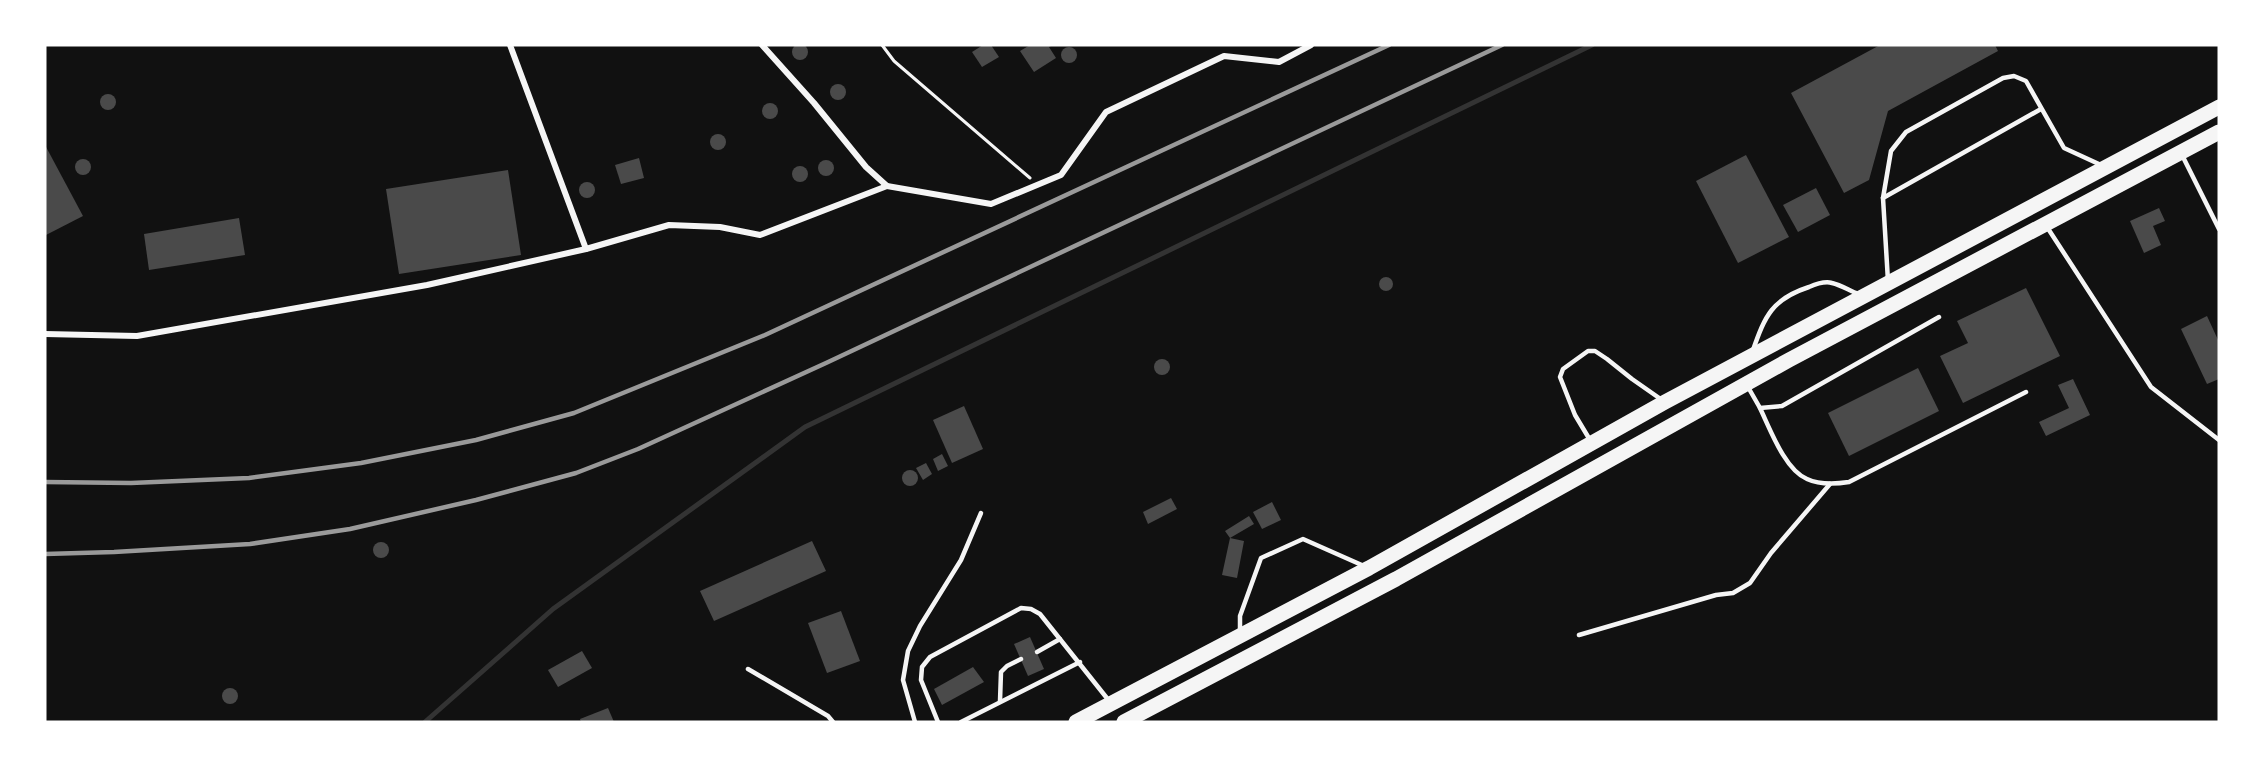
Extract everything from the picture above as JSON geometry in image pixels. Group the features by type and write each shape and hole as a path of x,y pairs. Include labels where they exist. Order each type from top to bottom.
{"highway":[{"path":"1076,722 1241,637 1369,568 1591,442 2219,107"},
{"path":"1124,722 1396,579 1746,384 2219,132"}],"street":[{"path":"510,45 586,249"},
{"path":"762,45 814,103 866,167 887,186"},
{"path":"45,334 138,336 427,285 586,249 669,225 720,227 760,235 887,186 991,204 1061,175 1106,112 1224,56 1279,62 1311,45"}],"lane":[{"path":"1888,284 1883,198 1891,151 1906,132 2003,78 2014,76 2026,81 2064,148 2107,167"},
{"path":"1883,198 2041,109"},
{"path":"2180,153 2219,230"},
{"path":"2045,225 2151,387 2219,440"},
{"path":"1750,357 1765,317 1777,303 1792,292 1831,282 1863,297"},
{"path":"1760,408 1782,406 1939,316"},
{"path":"1591,442 1575,415 1560,377 1563,369 1588,351 1595,351 1665,402"},
{"path":"1746,384 1785,459 1806,479 1830,484 1849,482 2026,392"},
{"path":"1579,635 1716,595 1733,593 1750,583 1771,553 1830,484"},
{"path":"915,722 903,680 908,651 920,626 961,560 981,513"},
{"path":"1241,637 1240,616 1261,558 1303,539 1369,568"},
{"path":"938,722 921,681 922,667 930,657 1021,608 1031,609 1040,614 1112,704"},
{"path":"1037,652 1060,639"},
{"path":"1000,701 1001,672 1021,659"},
{"path":"961,722 1080,662"},
{"path":"748,669 828,716 833,722"}],"path":[{"path":"882,45 894,61 1038,185"}],"building":[{"path":"800,44 808,52 800,60 792,52"},
{"path":"983,45 991,45 999,57 982,67 972,52"},
{"path":"1030,45 1053,45 1049,47 1056,58 1034,72 1020,51"},
{"path":"1880,45 1995,45 1998,51 1888,111 1869,180 1844,193 1791,93"},
{"path":"1069,47 1075,49 1077,55 1075,61 1069,63 1063,61 1061,55 1063,49"},
{"path":"835,84 841,84 846,92 844,98 835,100 830,95 830,89"},
{"path":"108,94 114,96 116,102 114,108 108,110 102,108 100,102 102,96"},
{"path":"770,103 776,105 778,111 776,117 770,119 764,117 762,111 764,105"},
{"path":"718,134 724,136 726,142 724,148 718,150 712,148 710,142 712,136"},
{"path":"45,145 83,216 46,235 45,232"},
{"path":"1746,155 1789,237 1738,263 1696,181"},
{"path":"639,158 644,178 621,184 615,165"},
{"path":"80,159 86,159 91,167 89,173 80,175 75,170 75,164"},
{"path":"826,160 832,162 834,168 832,174 826,176 820,174 818,168 820,162"},
{"path":"800,166 806,168 808,174 806,180 800,182 794,180 792,174 794,168"},
{"path":"508,170 521,255 399,274 386,189"},
{"path":"587,182 593,184 595,190 593,196 587,198 581,196 579,190 581,184"},
{"path":"1816,188 1830,215 1798,232 1783,205"},
{"path":"2159,208 2165,221 2153,226 2161,245 2144,253 2130,221"},
{"path":"239,218 245,255 149,270 144,234"},
{"path":"1383,277 1389,277 1393,284 1389,291 1383,291 1379,287 1379,281"},
{"path":"2026,288 2060,356 1963,403 1940,356 1968,343 1957,321"},
{"path":"2207,316 2219,342 2219,379 2207,384 2181,329"},
{"path":"1162,359 1168,361 1170,367 1168,373 1162,375 1156,373 1154,367 1156,361"},
{"path":"1918,368 1939,411 1849,456 1828,413"},
{"path":"2073,379 2090,415 2046,436 2039,422 2069,408 2058,385"},
{"path":"964,406 983,449 952,463 933,420"},
{"path":"942,454 948,466 938,471 933,459"},
{"path":"926,463 932,474 923,480 916,468"},
{"path":"910,470 918,478 910,486 902,478"},
{"path":"1171,498 1177,509 1148,524 1143,512"},
{"path":"1272,502 1281,520 1262,529 1253,512"},
{"path":"1249,516 1254,524 1230,538 1225,531"},
{"path":"1230,538 1244,541 1237,578 1222,575"},
{"path":"812,541 826,571 714,621 700,591"},
{"path":"378,542 384,542 389,550 387,556 378,558 373,553 373,547"},
{"path":"841,611 860,661 827,673 808,623"},
{"path":"1030,637 1044,669 1028,676 1014,644"},
{"path":"582,651 592,668 558,687 548,670"},
{"path":"973,667 984,682 942,705 934,689"},
{"path":"227,688 233,688 238,696 236,702 227,704 222,699 222,693"},
{"path":"608,708 614,722 581,722 580,719"}],"waterway":[{"path":"425,722 553,609 805,427 1592,45"}],"railway":[{"path":"45,482 131,483 249,478 361,463 476,440 574,413 765,335 1389,45"},
{"path":"45,554 250,544 350,529 476,500 576,473 638,449 826,363 1502,45"}]}
